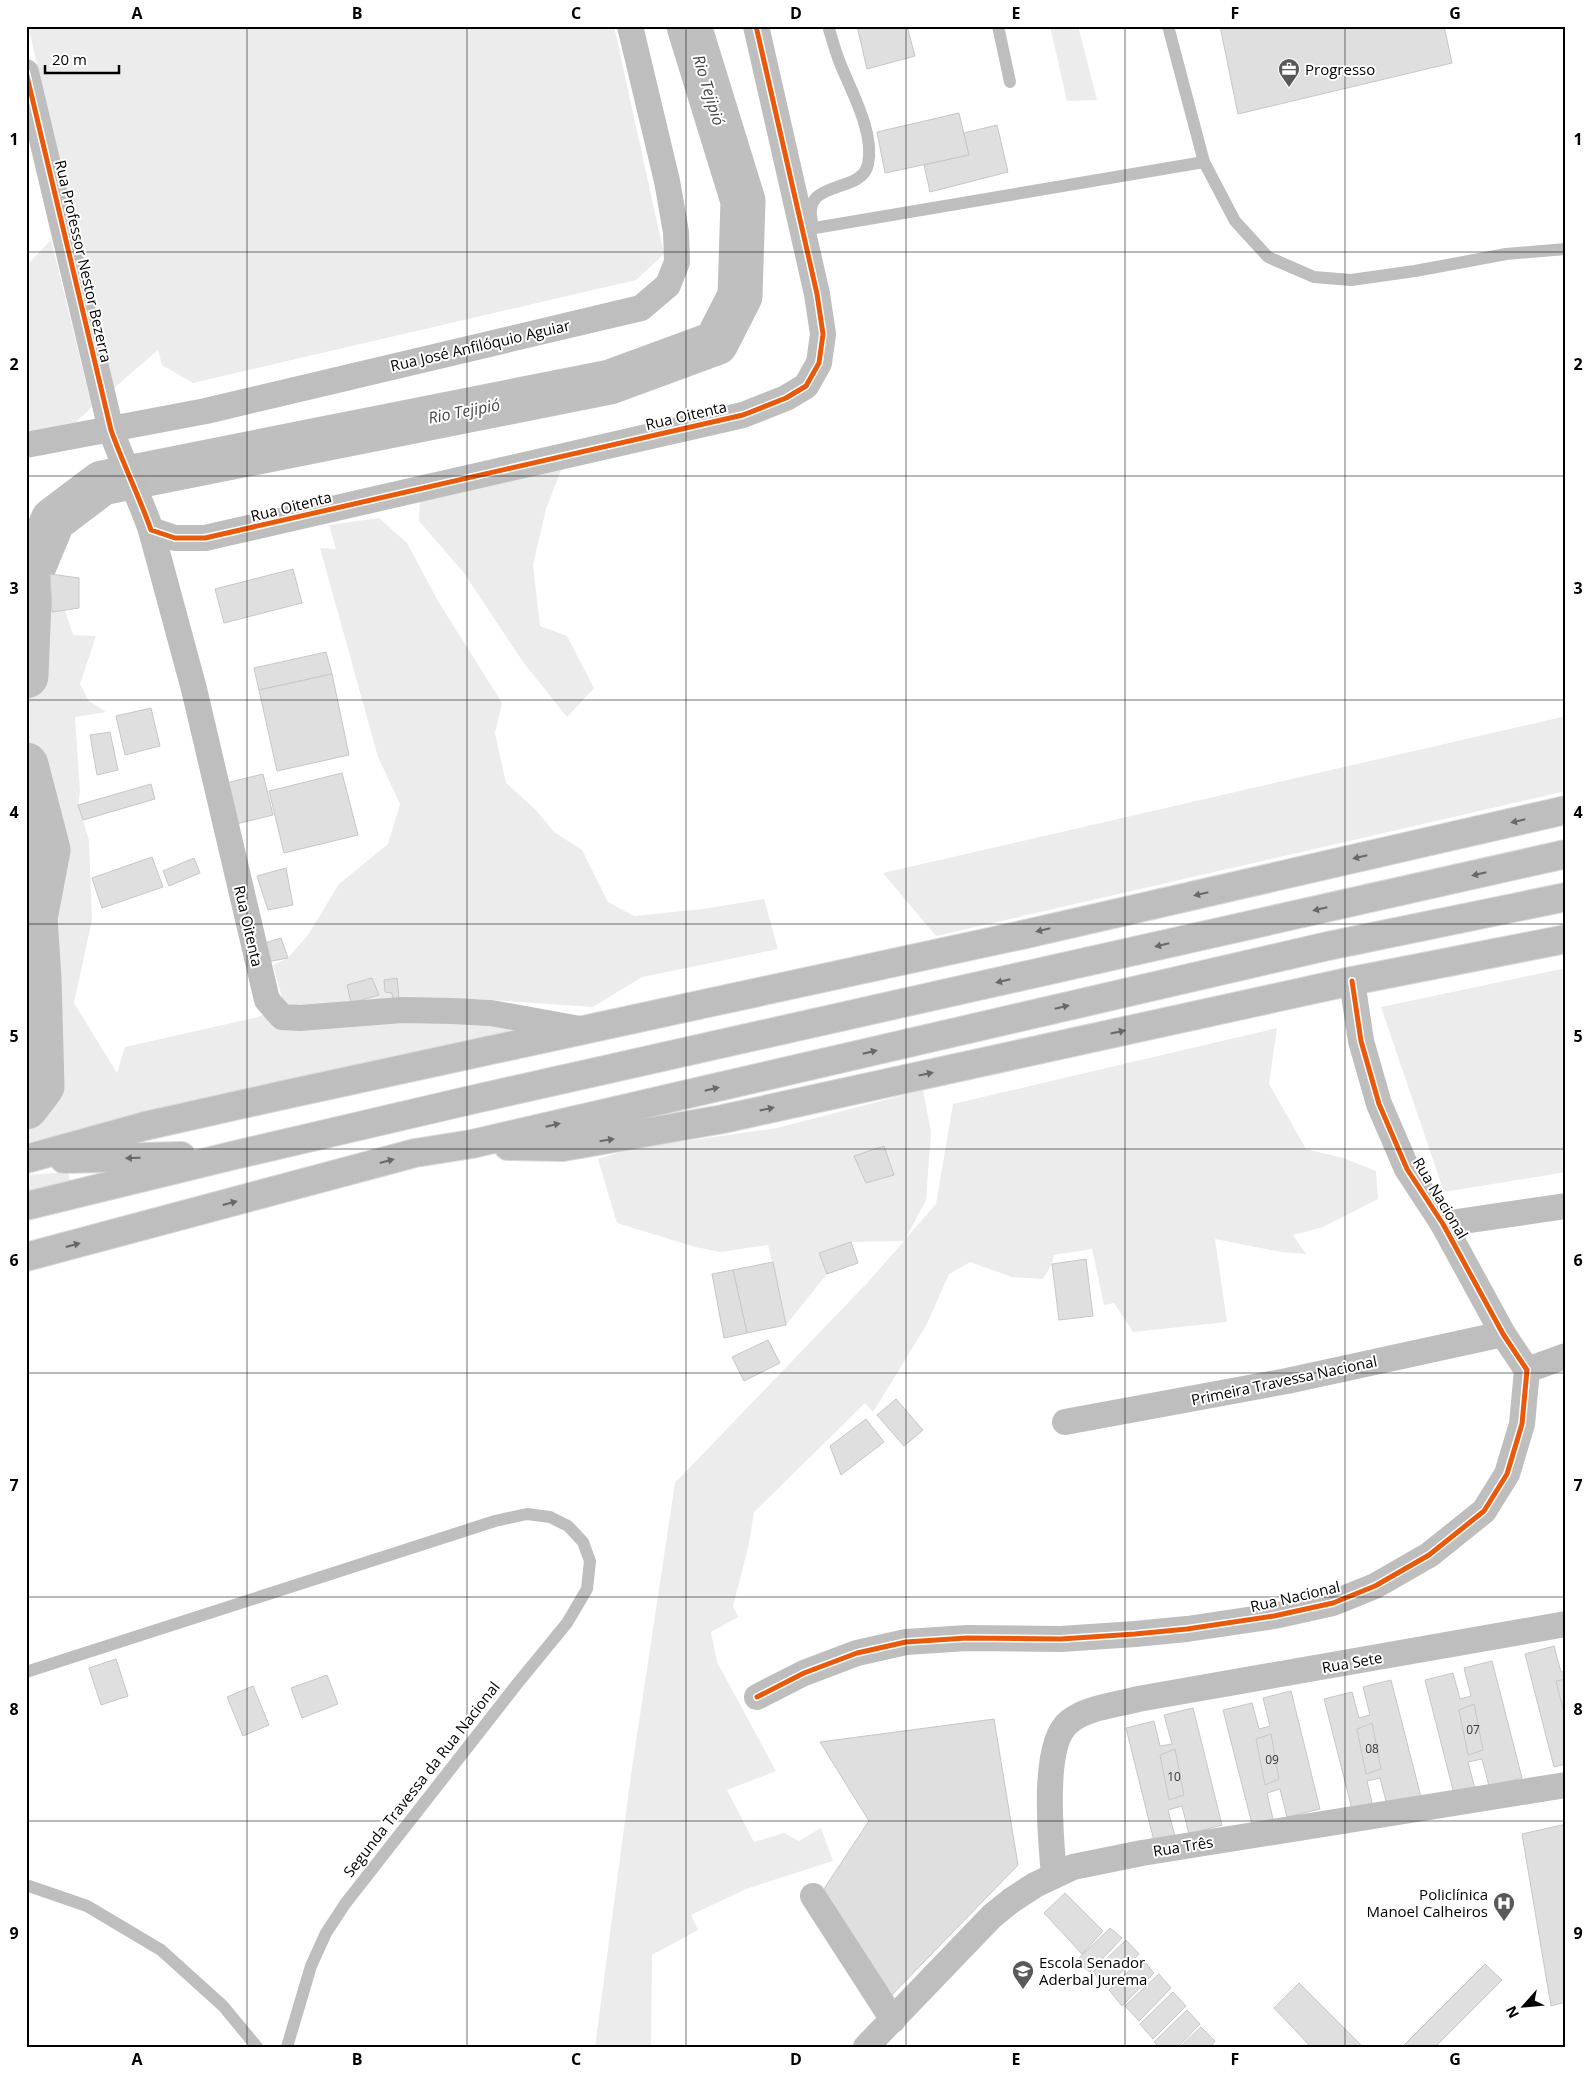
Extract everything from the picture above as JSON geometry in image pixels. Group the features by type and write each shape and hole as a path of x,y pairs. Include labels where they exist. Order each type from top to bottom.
{"highway":[{"path":"26,1160 183,1118 1026,934 1566,810"},
{"path":"26,1206 235,1155 1563,855"},
{"path":"26,1257 415,1153 472,1144 1328,946 1566,897"},
{"path":"472,1144 563,1147 645,1134 723,1119 1352,981 1566,939"},
{"path":"26,1160 235,1155"}],"street":[{"name":"Rua José Anfilóquio Aguiar","path":"26,445 206,410 574,322 641,308 668,285 677,262 676,232 667,181 630,26"},
{"name":"Rua Oitenta","path":"151,530 175,538 205,538 743,414 786,398 806,386 819,364 823,334 808,230 756,26"},
{"name":"Rua Professor Nestor Bezerra","path":"26,72 111,430 138,494"},
{"name":"Rua Oitenta","path":"138,494 151,530 194,689 267,1000 282,1017 300,1018 402,1010 491,1013 586,1030"},
{"name":"Rua Nacional","path":"757,1697 804,1673 857,1653 906,1642 967,1638 1062,1639 1187,1629 1274,1616 1333,1603 1375,1586 1429,1555 1484,1511 1507,1474 1522,1424 1527,1370 1503,1334 1443,1224 1407,1169 1378,1104 1361,1041 1352,981"},
{"path":"1443,1224 1566,1206"},
{"name":"Primeira Travessa Nacional","path":"1065,1422 1287,1382 1503,1334"},
{"path":"1527,1370 1566,1356"},
{"name":"Rua Sete","path":"1054,1875 1049,1820 1051,1775 1059,1736 1069,1722 1088,1712 1138,1699 1566,1624"},
{"name":"Rua Três","path":"866,2047 992,1916 1012,1900 1054,1875 1073,1867 1142,1853 1566,1785"},
{"path":"813,1896 893,2020"}],"lane":[{"path":"828,26 870,143 868,166 860,177 827,191 812,201 809,211 808,230 1204,162"},
{"path":"998,26 1010,82"},
{"path":"1168,26 1204,162 1235,221 1268,257 1314,278 1351,280 1415,271 1506,254 1566,248"},
{"name":"Segunda Travessa da Rua Nacional","path":"26,1672 495,1521 528,1514 550,1517 568,1526 582,1542 590,1561 587,1589 567,1623 510,1691 340,1912 326,1933 311,1966 288,2047"},
{"path":"26,1885 87,1906 160,1950 223,2006 257,2047"}],"shaded area":[{"path":"28,26 614,26 664,254 636,280 193,383 162,365 158,350 114,388"},
{"path":"1050,26 1078,26 1097,100 1067,101"},
{"path":"51,240 92,407 76,422 26,434 26,266"},
{"path":"563,465 546,509 533,565 540,626 567,636 594,688 567,717 523,662 464,573 419,521 420,498"},
{"path":"379,518 407,543 438,601 502,703 495,733 506,783 535,809 554,832 582,850 608,902 634,916 703,909 764,899 778,949 642,977 593,1007 477,999 332,1010 284,1004 273,965 288,958 308,935 339,884 388,844 400,804 378,757 320,548 336,549 329,525"},
{"path":"50,574 52,611 65,610 73,635 96,636 80,684 89,701 106,712 75,717 80,791 78,805 89,840 92,920 74,1003 117,1073 125,1047 258,1017 271,1011 342,1021 536,1025 26,1143 26,575"},
{"path":"1566,716 1566,791 936,936 883,873"},
{"path":"1566,968 1566,1172 1444,1192 1381,1007"},
{"path":"1277,1028 1269,1084 1306,1149 1343,1158 1376,1171 1378,1199 1323,1227 1293,1235 1306,1254 1281,1252 1215,1239 1227,1322 1133,1332 1114,1303 1104,1305 1092,1249 1054,1255 1052,1264 1043,1279 1012,1277 970,1262 949,1274 926,1326 873,1412 865,1403 754,1512 749,1544 733,1606 738,1617 711,1632 717,1662 776,1771 727,1790 754,1842 784,1833 799,1841 821,1828 833,1861 746,1889 691,1915 698,1930 652,1955 651,2047 595,2047 631,1775 675,1483 868,1282 904,1241 851,1242 820,1253 827,1274 786,1325 768,1245 720,1252 695,1247 617,1223 598,1159 631,1149 777,1128 923,1090 931,1132 926,1200 906,1238 936,1204 953,1104"},
{"path":"68,1172 71,1184 26,1194 26,1175"}],"building":[{"path":"857,26 907,26 915,56 867,69"},
{"name":"Progresso","path":"1220,26 1444,26 1452,63 1238,114"},
{"path":"959,113 969,155 885,173 877,132"},
{"path":"997,125 1008,172 930,192 924,165 969,155 964,133"},
{"path":"293,569 302,603 224,623 215,589"},
{"path":"50,574 79,578 79,608 52,612"},
{"path":"326,652 332,674 259,690 254,668"},
{"path":"332,674 349,755 277,771 259,690"},
{"path":"151,708 160,746 125,755 116,716"},
{"path":"110,732 118,770 97,775 90,735"},
{"path":"342,773 358,835 284,853 269,791"},
{"path":"263,774 273,815 236,824 226,783"},
{"path":"151,784 155,799 83,820 78,805"},
{"path":"152,857 163,887 102,908 92,878"},
{"path":"194,858 200,873 169,886 163,871"},
{"path":"286,868 293,905 268,910 257,876"},
{"path":"281,938 288,958 267,962 265,943"},
{"path":"372,978 379,995 351,1003 347,985"},
{"path":"397,978 399,999 393,1002 392,993 385,992 384,980"},
{"path":"884,1146 894,1175 866,1183 854,1156"},
{"path":"851,1242 858,1263 827,1274 819,1253"},
{"path":"1086,1259 1093,1316 1059,1320 1052,1264"},
{"path":"773,1262 786,1325 747,1333 733,1270"},
{"path":"733,1270 747,1333 724,1338 712,1274"},
{"path":"768,1340 780,1363 744,1381 732,1357"},
{"path":"896,1399 923,1430 904,1446 877,1415"},
{"path":"866,1419 884,1442 841,1475 830,1446"},
{"path":"1554,1646 1561,1672 1566,1671 1566,1764 1554,1767 1525,1654"},
{"path":"116,1659 128,1696 101,1705 89,1668"},
{"path":"1492,1661 1522,1778 1489,1786 1482,1759 1468,1762 1475,1789 1454,1794 1425,1680 1453,1673 1460,1699 1471,1696 1464,1668"},
{"path":"327,1675 338,1704 302,1718 291,1688"},
{"path":"1566,1679 1566,1721 1556,1681"},
{"path":"1391,1680 1421,1797 1387,1805 1380,1778 1367,1781 1373,1807 1353,1813 1324,1699 1352,1692 1359,1718 1370,1715 1363,1687"},
{"path":"253,1686 269,1725 243,1736 227,1697"},
{"path":"1291,1691 1320,1809 1287,1817 1280,1789 1267,1793 1273,1819 1252,1824 1223,1710 1252,1703 1259,1729 1270,1726 1263,1698"},
{"path":"1474,1704 1483,1750 1468,1755 1459,1710"},
{"path":"1193,1708 1222,1825 1189,1834 1182,1806 1168,1810 1175,1836 1154,1841 1126,1728 1154,1721 1160,1746 1172,1744 1164,1715"},
{"path":"994,1719 1018,1865 887,2000 820,1895 869,1821 820,1742"},
{"path":"1372,1723 1381,1769 1366,1774 1357,1729"},
{"path":"1271,1734 1279,1779 1265,1785 1256,1739"},
{"path":"1175,1749 1184,1795 1169,1800 1160,1755"},
{"name":"Policlínica Manoel Calheiros","path":"1566,1824 1566,2002 1551,2006 1522,1834"},
{"path":"1065,1893 1103,1931 1082,1954 1044,1913"},
{"path":"1110,1928 1122,1938 1090,1972 1076,1961"},
{"path":"1126,1940 1139,1954 1106,1988 1093,1972"},
{"path":"1142,1958 1154,1973 1122,2006 1109,1990"},
{"path":"1485,1964 1502,1980 1435,2047 1402,2047"},
{"path":"1159,1974 1171,1988 1139,2021 1125,2006"},
{"path":"1299,1983 1363,2047 1311,2047 1274,2008"},
{"path":"1173,1992 1186,2006 1153,2039 1140,2024"},
{"path":"1187,2010 1200,2024 1178,2047 1159,2047 1154,2042"},
{"path":"1201,2027 1215,2041 1210,2047 1180,2047"}],"waterway":[{"name":"Rio Tejipió","path":"26,676 30,575 53,520 102,483 610,382 716,343 740,296 743,201 689,26"},
{"name":"Rio Tejipió","path":"26,765 48,850 35,918 42,1086 26,1107"}],"cycle path":[{"path":"26,72 111,430 151,530 175,538 205,538 743,415 786,398 806,386 819,363 823,334 817,294 756,26"},
{"path":"757,1697 804,1673 857,1653 906,1642 967,1638 1061,1639 1135,1634 1187,1629 1274,1616 1333,1603 1375,1586 1429,1555 1484,1511 1507,1474 1522,1424 1527,1370 1503,1334 1443,1224 1407,1169 1379,1104 1361,1041 1352,981"}],"place":[{"name":"Progresso","path":"1289,88"},
{"name":"Policlínica Manoel Calheiros","path":"1504,1922"},
{"name":"Escola Senador Aderbal Jurema","path":"1023,1990"}]}
